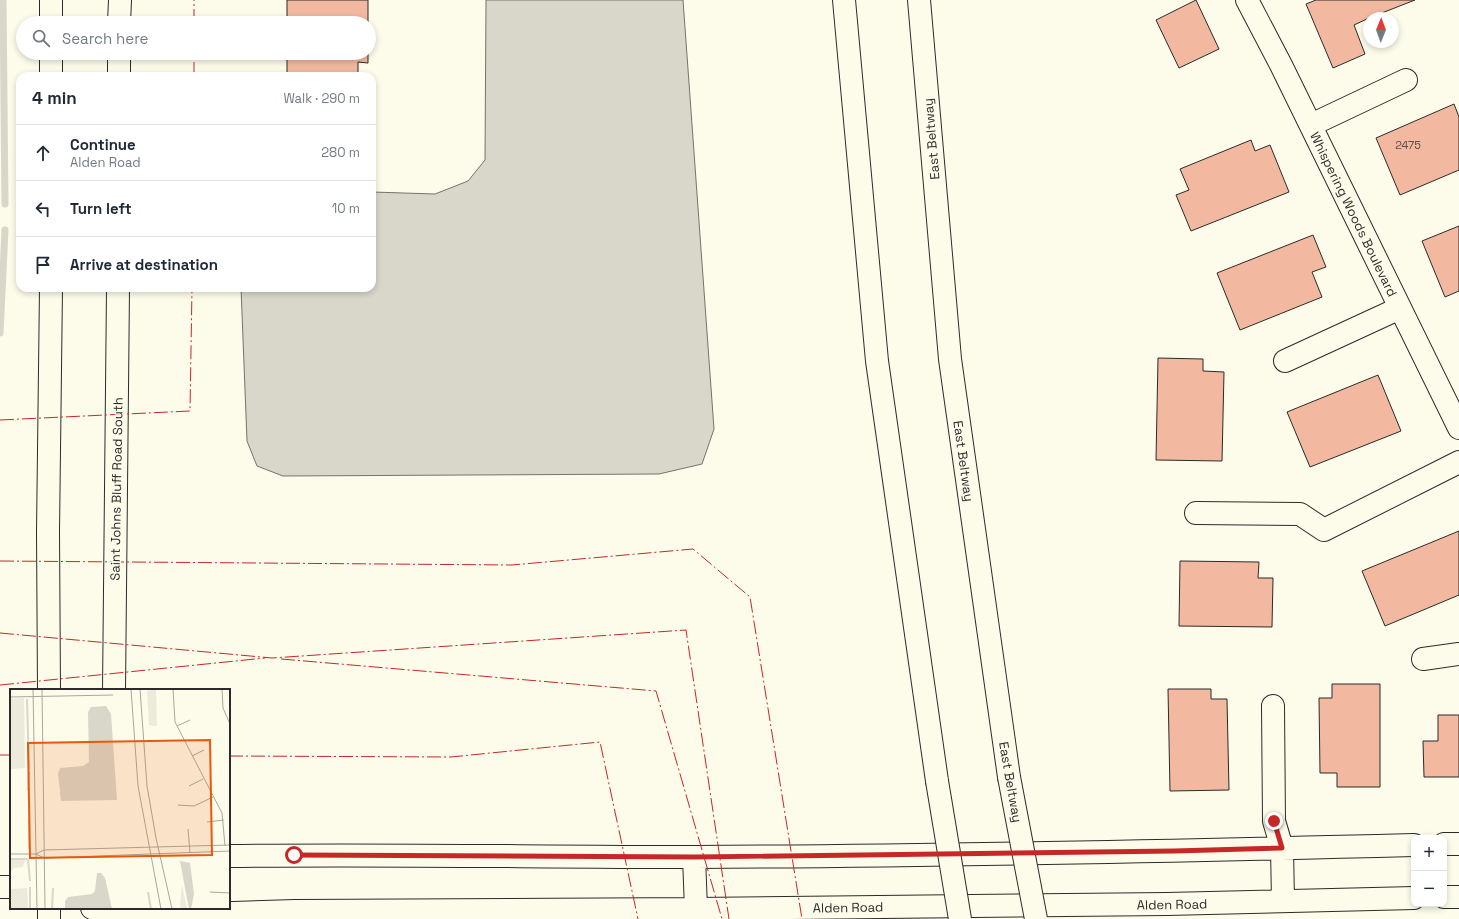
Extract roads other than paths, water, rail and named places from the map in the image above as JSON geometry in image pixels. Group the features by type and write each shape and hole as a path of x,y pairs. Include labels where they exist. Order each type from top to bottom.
{"main road":[{"path":"51,0 51,16"},
{"path":"119,16 120,0"},
{"path":"844,0 877,361 937,781 960,919"},
{"name":"East Beltway","path":"919,0 950,360 1009,777 1036,919"},
{"name":"Whispering Woods Boulevard","path":"1247,0 1459,428"},
{"path":"51,60 51,72"},
{"path":"119,60 119,72"},
{"path":"1310,125 1406,80"},
{"path":"49,689 48,532 51,292"},
{"name":"Saint Johns Bluff Road South","path":"114,689 118,292"},
{"path":"1285,361 1400,308"},
{"path":"1196,513 1300,514 1324,530 1459,462"},
{"path":"1423,659 1459,654"},
{"path":"1273,706 1274,821 1282,848 1284,901"},
{"path":"1447,844 1459,844"},
{"path":"230,856 383,855 694,857 1174,851 1411,845"},
{"path":"694,857 696,909"},
{"path":"1447,897 1459,897"},
{"name":"Alden Road","path":"106,913 1167,904 1411,898"}],"waterway":[{"path":"3,0 5,204"},
{"path":"0,333 5,230"}]}
